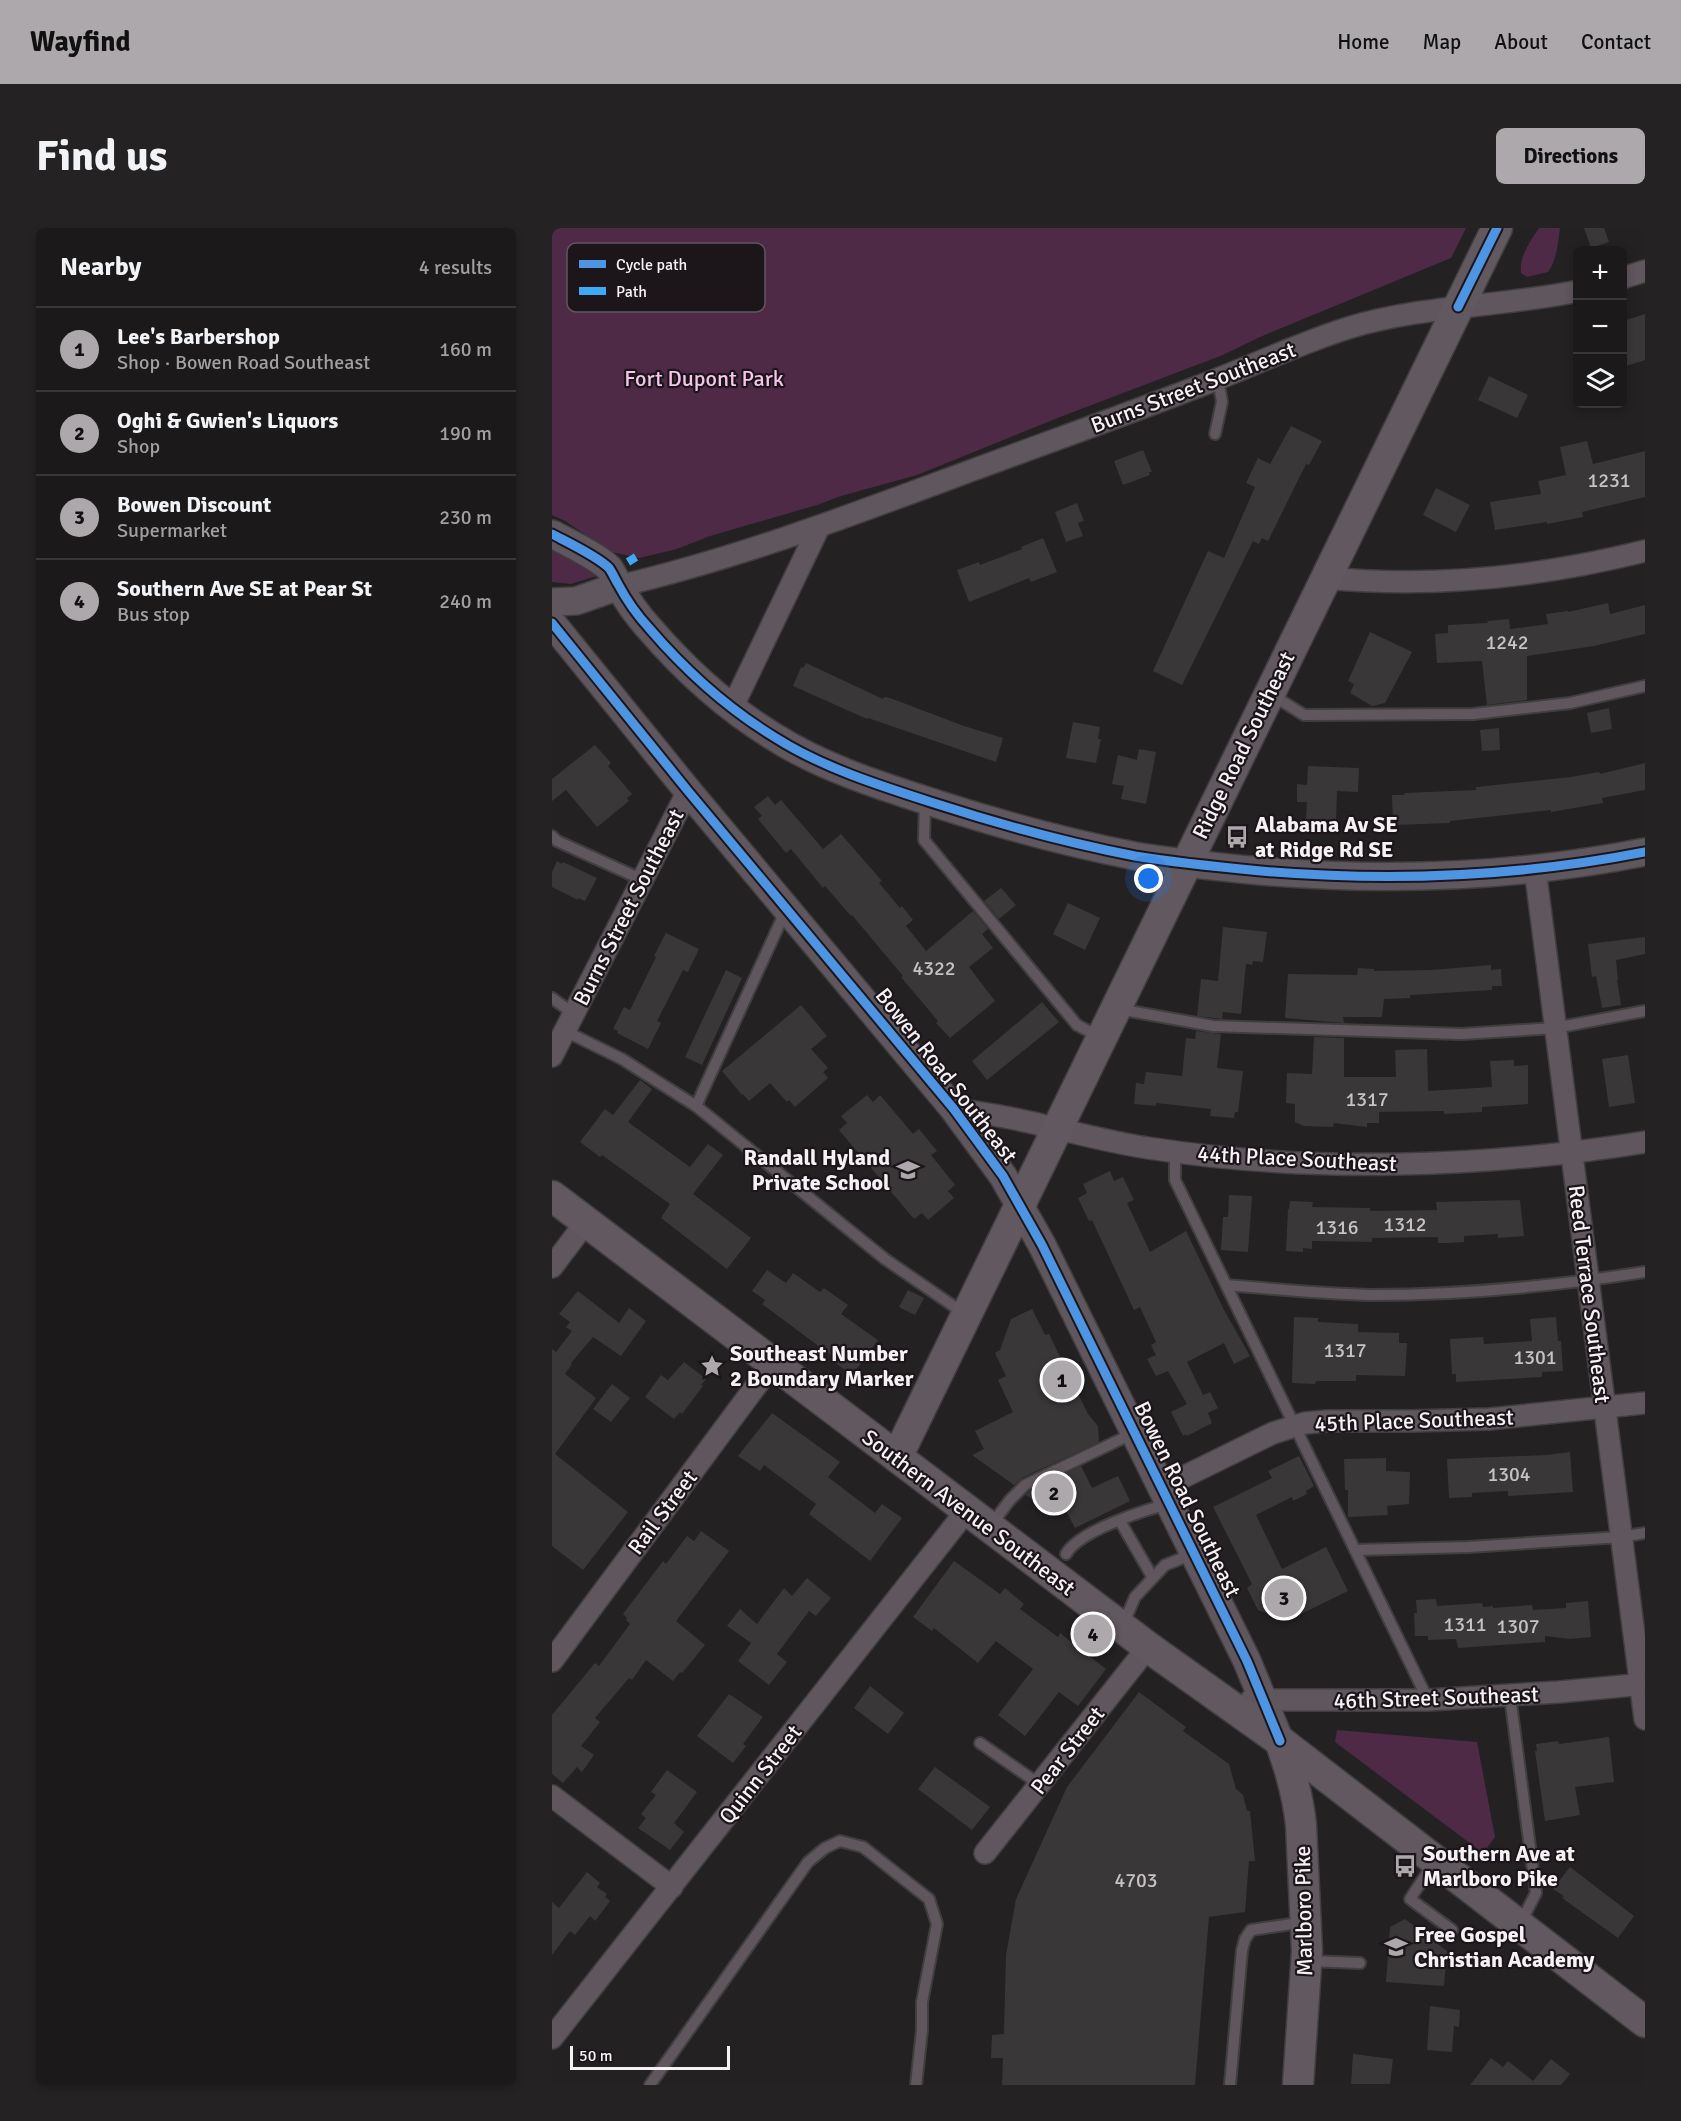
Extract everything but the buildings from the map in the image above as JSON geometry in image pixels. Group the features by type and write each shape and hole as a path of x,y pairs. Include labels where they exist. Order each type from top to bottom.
{"main road":[{"name":"Ridge Road Southeast","path":"897,1456 1497,228"},
{"name":"Southern Avenue Southeast","path":"552,1196 1148,1647 1280,1741 1645,2022"},
{"name":"Marlboro Pike","path":"1280,1741 1290,1768 1299,1808 1305,1922 1306,1961 1298,2085"}],"street":[{"path":"1627,277 1645,271"},
{"name":"Burns Street Southeast","path":"552,602 576,601 619,586 819,527 1218,379 1349,327 1381,319 1458,307 1509,303 1573,292"},
{"path":"732,708 819,527"},
{"path":"552,534 609,568 648,627 705,685 732,708 793,747 842,770 925,800 1054,838 1139,857 1186,863 1297,874 1388,877 1453,876 1535,869 1645,852"},
{"path":"1325,578 1405,582 1485,579 1570,567 1645,551"},
{"name":"Bowen Road Southeast","path":"552,623 688,791 953,1108 1003,1176 1040,1241 1247,1661 1280,1741"},
{"name":"Burns Street Southeast","path":"552,1056 688,791"},
{"name":"Reed Terrace Southeast","path":"1535,869 1590,1281 1621,1538 1643,1684 1645,1719"},
{"name":"44th Place Southeast","path":"953,1108 1032,1122 1055,1130 1110,1142 1175,1152 1317,1162 1466,1161 1572,1153 1645,1142"},
{"path":"552,1267 586,1222"},
{"name":"Rail Street","path":"552,1661 773,1363"},
{"name":"45th Place Southeast","path":"1165,1496 1273,1433 1294,1425 1327,1420 1489,1419 1645,1403"},
{"name":"Quinn Street","path":"552,2038 672,1887 978,1519"},
{"name":"Pear Street","path":"985,1853 1148,1647"},
{"name":"46th Street Southeast","path":"1226,1701 1428,1700 1510,1696 1643,1684"},
{"path":"552,1796 672,1887"}],"lane":[{"path":"1215,434 1222,402 1218,379"},
{"path":"1269,693 1304,715 1462,714 1570,703 1645,686"},
{"path":"925,800 924,840 1077,1025 1101,1037"},
{"path":"552,836 557,841 642,880"},
{"path":"696,1106 787,909"},
{"path":"552,998 569,1022 696,1106 885,1259 965,1314"},
{"path":"1114,1009 1213,1026 1462,1034 1555,1028 1645,1011"},
{"path":"1175,1152 1175,1180 1428,1700"},
{"path":"1226,1286 1371,1295 1510,1289 1590,1281 1645,1272"},
{"path":"978,1519 1010,1500 1025,1485 1134,1433"},
{"path":"1066,1554 1070,1547 1089,1534 1144,1510 1165,1496"},
{"path":"1120,1521 1153,1578"},
{"path":"1355,1550 1468,1547 1621,1538 1645,1533"},
{"path":"1122,1627 1135,1597 1165,1565 1193,1554"},
{"path":"1510,1696 1536,1893 1519,1926"},
{"path":"980,1743 1040,1784"},
{"path":"650,2085 808,1862 825,1848 840,1841 863,1846 929,1899 937,1924 922,2002 922,2030 916,2085"},
{"path":"1435,1861 1410,1899 1452,1930"},
{"path":"1230,2085 1242,1950 1245,1939 1251,1930 1305,1922"},
{"path":"1306,1961 1360,1963"}],"green space":[{"name":"Fort Dupont Park","path":"552,228 1466,228 1451,258 1260,337 1223,355 917,475 710,536 677,549 639,558 612,552 552,515"},
{"path":"1539,228 1560,228 1558,245 1548,272 1527,277 1521,273 1522,261 1526,249"},
{"path":"552,545 598,574 597,576 571,584 552,582"},
{"path":"1337,1730 1477,1742 1495,1837 1483,1853 1335,1742"}],"marked path":[{"path":"628,562 636,557"}],"cycle path":[{"path":"1458,307 1497,228"},
{"path":"552,534 604,563 632,607 663,644 708,688 758,727 794,749 834,768 896,791 986,819 1135,856 1261,871 1309,874 1406,876 1502,872 1645,852"},
{"path":"552,623 688,791 953,1108 1003,1176 1042,1245 1247,1661 1280,1741"}],"place":[{"name":"Alabama Av SE at Ridge Rd SE","path":"1237,837"},
{"name":"Randall Hyland Private School","path":"908,1170"},
{"name":"Southeast Number 2 Boundary Marker","path":"712,1366"},
{"name":"Lee's Barbershop","path":"1062,1380"},
{"name":"Oghi & Gwien's Liquors","path":"1054,1493"},
{"name":"Bowen Discount","path":"1284,1598"},
{"name":"Southern Ave SE at Pear St","path":"1093,1634"},
{"name":"Southern Ave at Marlboro Pike","path":"1405,1866"},
{"name":"Free Gospel Christian Academy","path":"1396,1947"}]}
